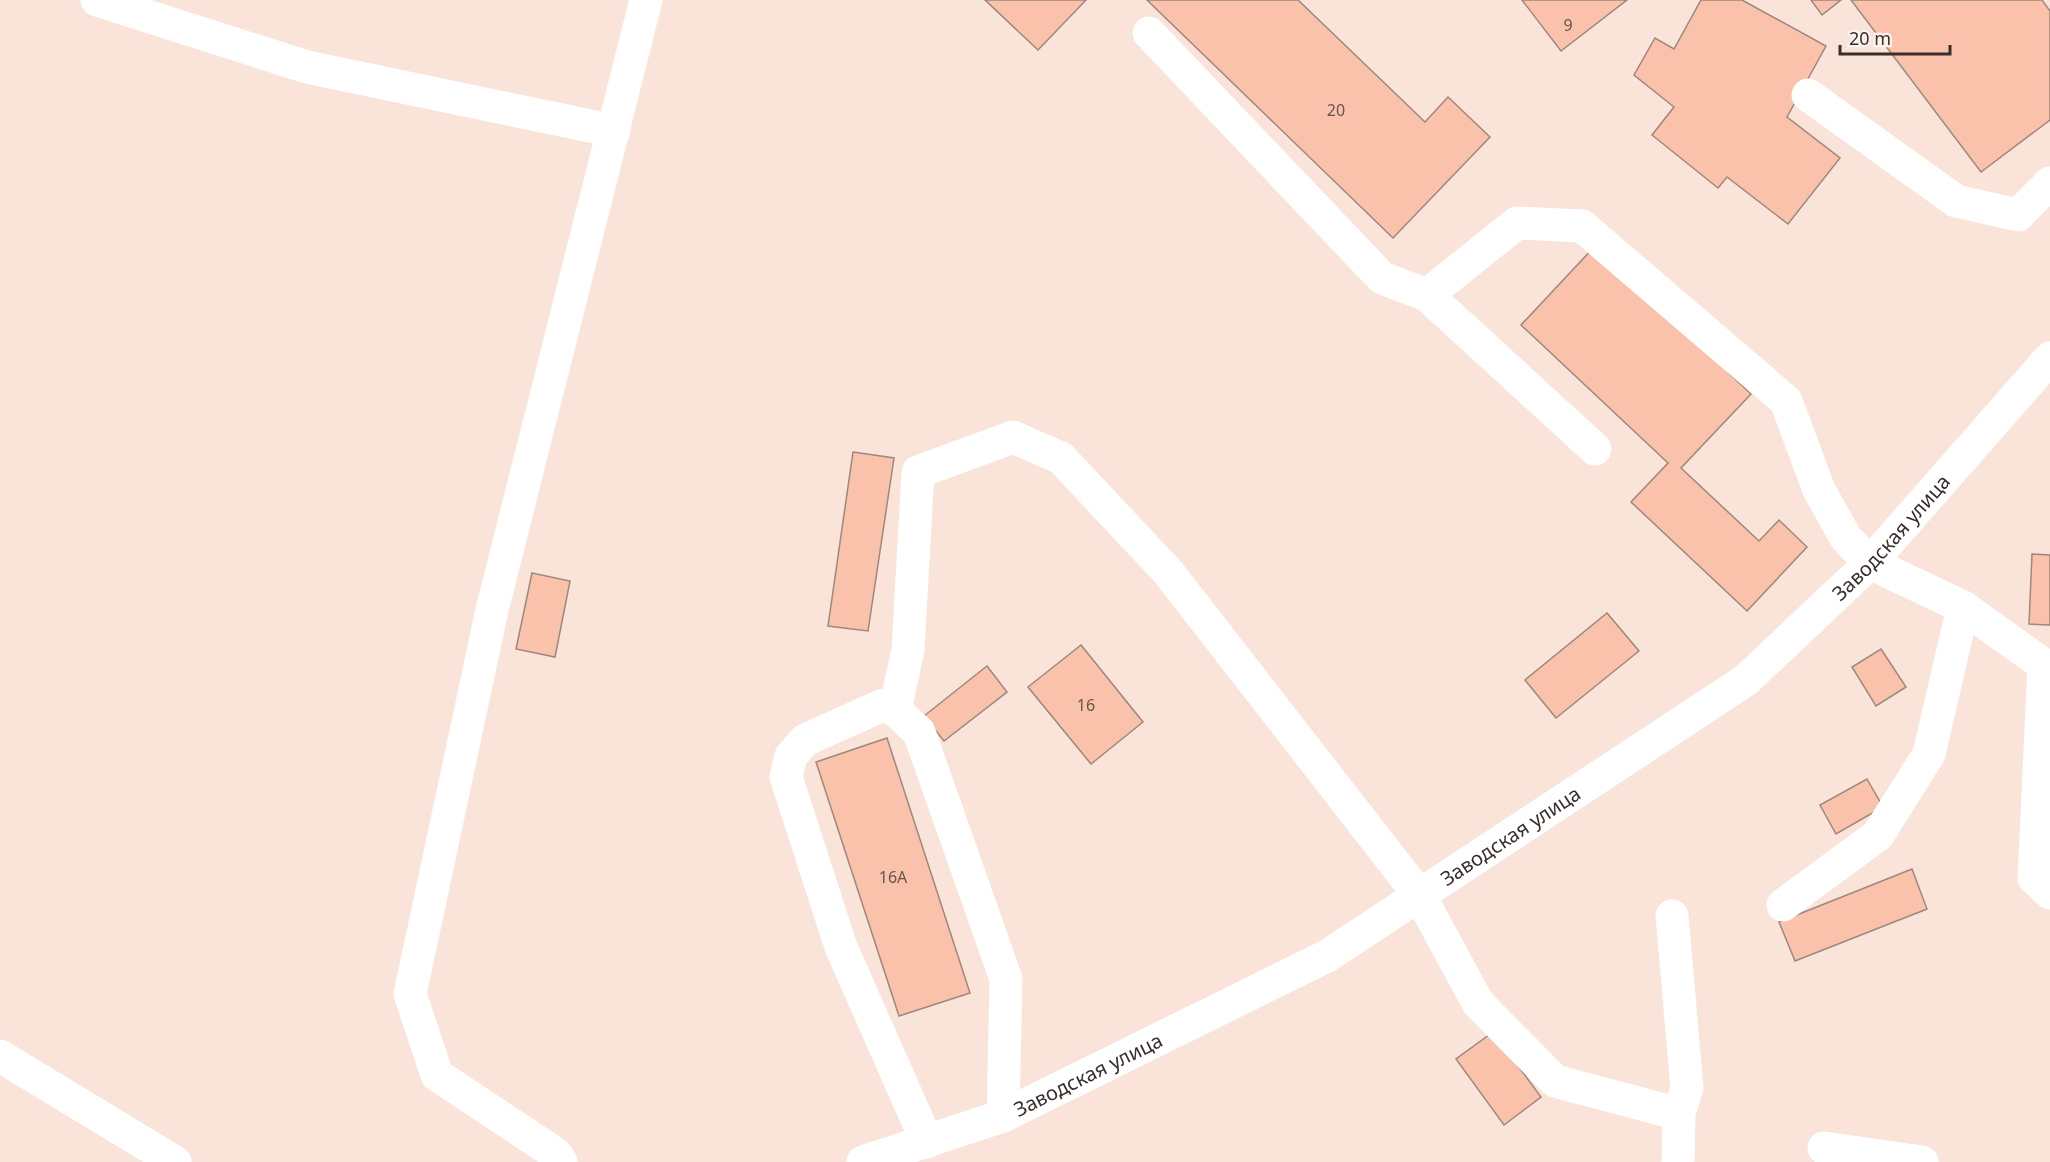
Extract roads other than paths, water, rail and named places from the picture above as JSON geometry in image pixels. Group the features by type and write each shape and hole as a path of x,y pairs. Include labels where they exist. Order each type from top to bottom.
{"street":[{"path":"97,0 307,67 614,131"},
{"path":"561,1162 556,1154 437,1075 410,994 492,610 646,0"},
{"path":"1149,33 1382,278 1427,296 1595,449"},
{"path":"1808,95 1956,201 2018,215 2050,183"},
{"path":"1427,296 1517,223 1582,226 1786,401 1819,490 1846,538 1870,563 1963,607 2047,665 2034,878 2050,893"},
{"name":"Заводская улица","path":"862,1162 1003,1116 1327,956 1746,680 1870,563 2050,357"},
{"path":"895,710 908,650 918,472 1014,437 1061,458 1168,572 1420,896 1478,1003 1554,1082 1679,1114"},
{"path":"1783,904 1878,835 1929,754 1963,607"},
{"path":"927,1142 841,947 786,777 791,756 805,740 883,705 895,710 919,732 1006,979 1003,1116"},
{"path":"1672,916 1687,1088 1679,1114 1678,1162"},
{"path":"0,1056 174,1162"},
{"path":"1824,1148 1922,1162"}]}
